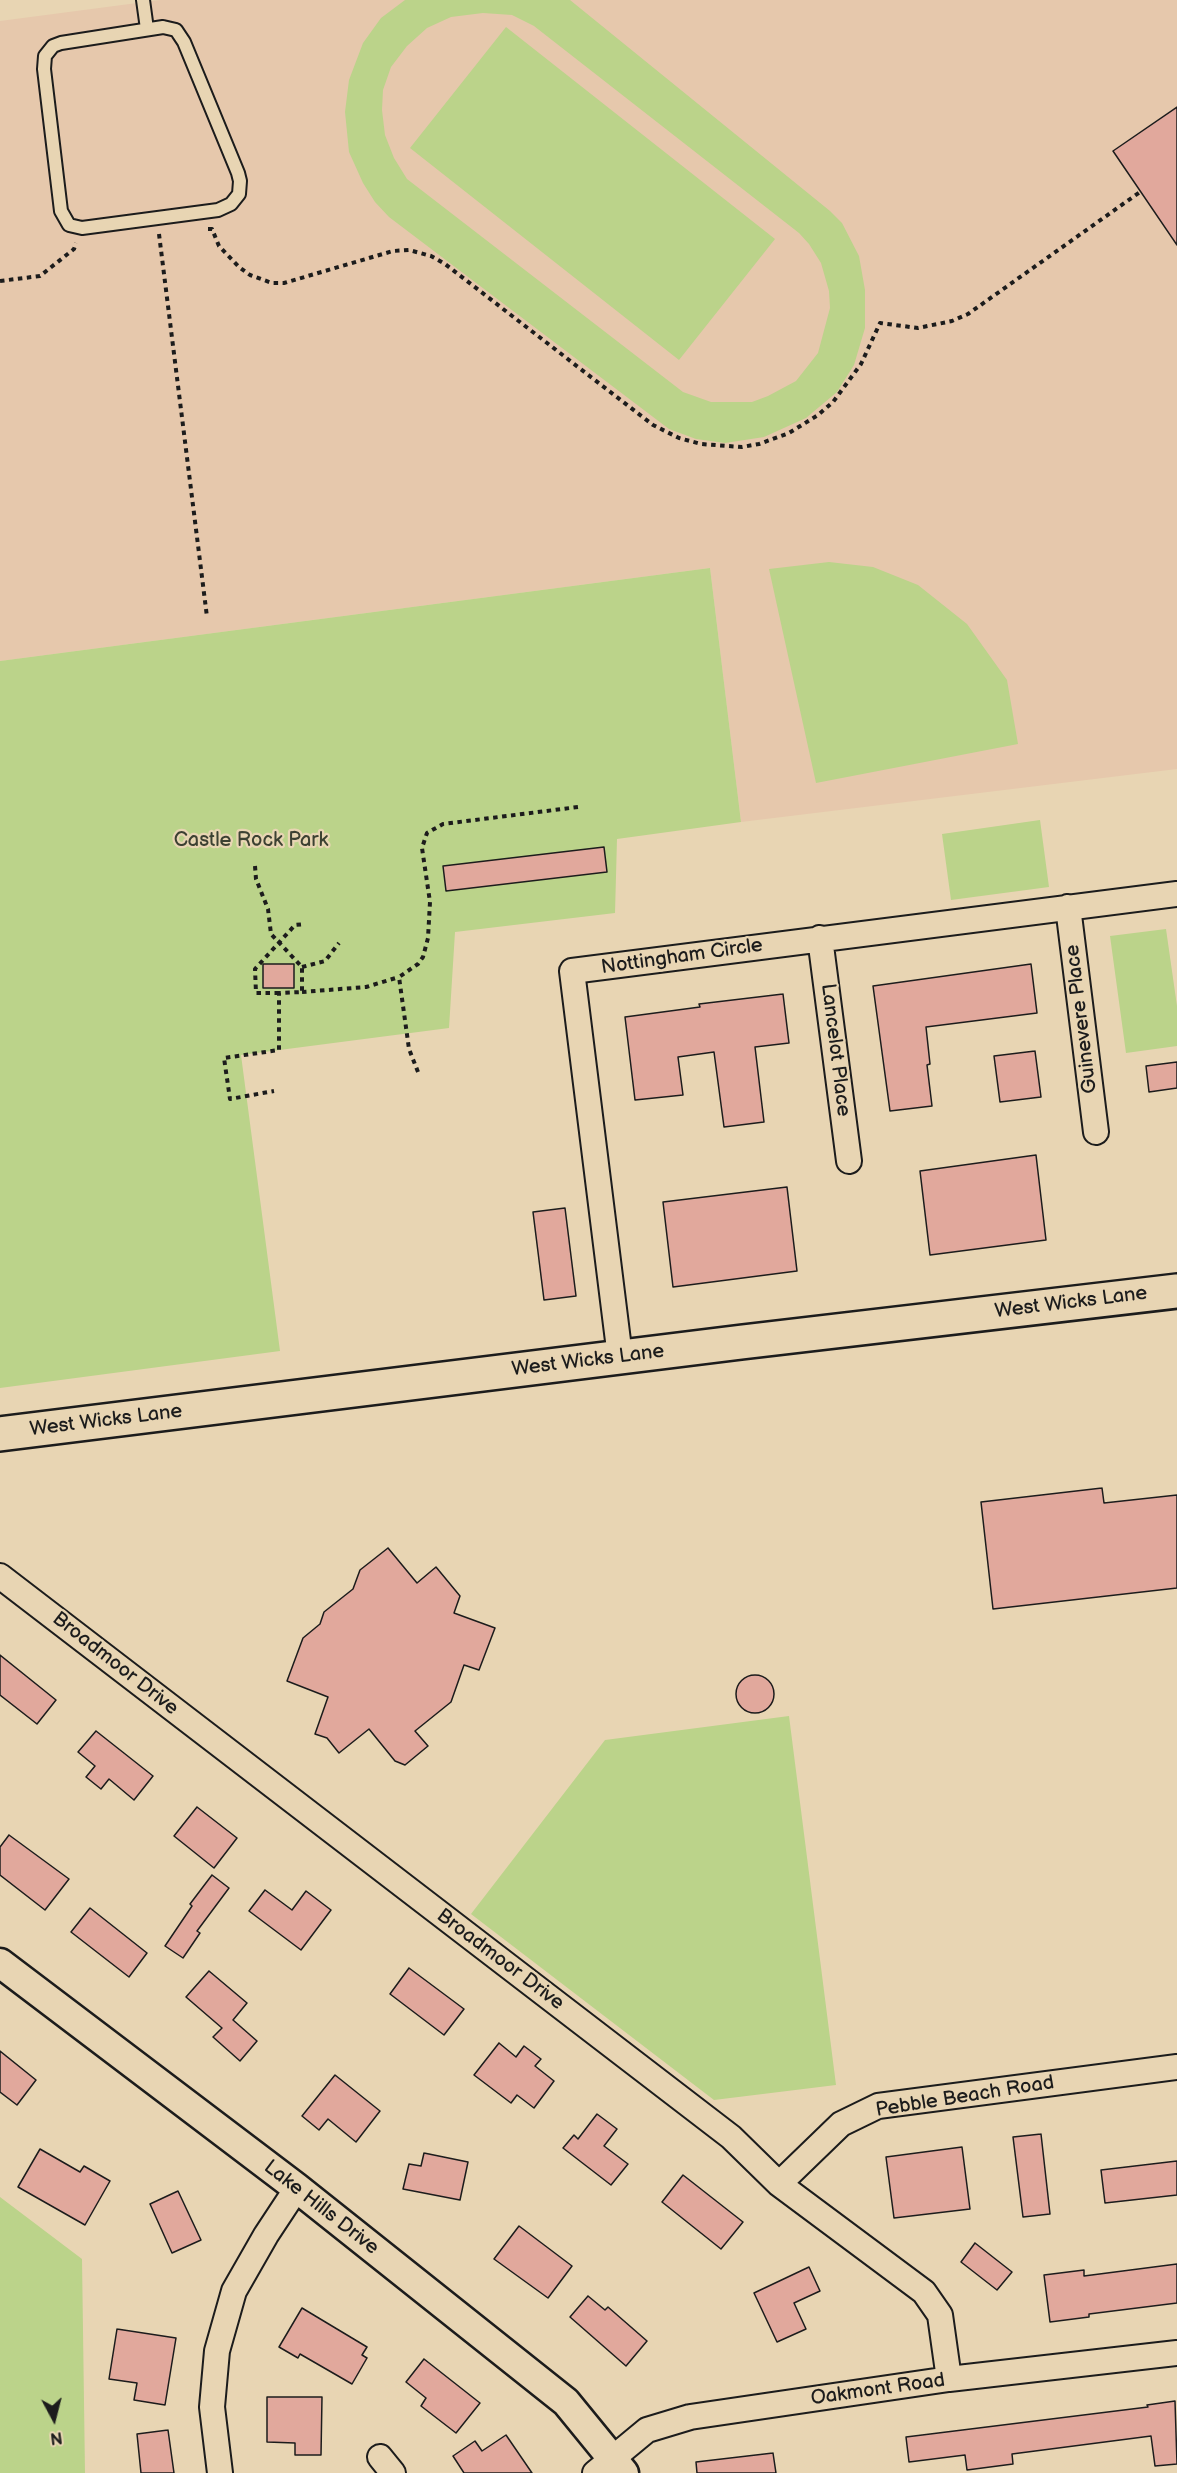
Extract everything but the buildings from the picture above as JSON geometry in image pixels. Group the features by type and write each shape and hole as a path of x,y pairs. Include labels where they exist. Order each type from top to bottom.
{"main road":[{"name":"West Wicks Lane","path":"0,1434 1177,1291"}],"street":[{"name":"Nottingham Circle","path":"620,1357 572,971 1177,894"},
{"name":"Guinevere Place","path":"1068,907 1096,1132"},
{"name":"Lancelot Place","path":"820,938 849,1161"},
{"name":"Broadmoor Drive","path":"0,1576 731,2138 779,2184 924,2292 940,2315 949,2379"},
{"name":"Lake Hills Drive","path":"0,1963 297,2188 566,2402 611,2469"},
{"name":"Pebble Beach Road","path":"779,2184 841,2124 878,2106 1177,2067"},
{"path":"220,2473 212,2407 218,2351 234,2291 266,2235 297,2188"},
{"name":"Oakmont Road","path":"611,2469 647,2430 690,2417 949,2379 1177,2353"}],"lane":[{"path":"143,0 147,29"},
{"path":"171,27 179,33 230,149 241,187 236,200 225,207 157,218 82,228 69,225 62,211 44,69 45,56 53,46 147,29 171,27"}],"path":[{"path":"201,230 212,229 219,246 239,267 250,275 272,283 284,283 393,251 409,250 431,256 445,264 653,425 680,438 701,444 742,447 759,444 789,433 818,415 833,402 861,364 880,323 918,328 952,321 968,314 1140,192"},
{"path":"157,218 207,617"},
{"path":"0,281 40,276 74,249 82,228"},
{"path":"160,236 170,234"},
{"path":"305,924 295,925 257,964 255,969 256,993 366,987 399,977 418,964 426,950 430,902 423,848 427,833 443,824 578,807"},
{"path":"255,866 256,879 268,909 271,934 302,967 302,992"},
{"path":"302,967 325,961 339,943"},
{"path":"399,977 409,1049 418,1072"},
{"path":"274,1091 230,1099 224,1058 279,1050 279,993"}],"shaded area":[{"path":"160,0 1177,0 1177,769 741,822 710,568 0,661 0,21"}],"green space":[{"path":"405,0 570,0 830,211 842,223 859,256 865,290 865,328 854,365 837,392 806,418 764,437 725,443 696,439 669,429 389,217 375,202 363,183 349,152 345,112 349,80 363,43 381,18","holes":["483,13 512,15 534,26 799,233 809,244 821,263 829,291 830,308 818,353 796,381 752,402 711,402 683,392 407,179 394,158 385,135 382,110 383,90 391,67 407,46 427,28 451,17"]},
{"path":"506,27 775,239 679,360 410,148"},
{"path":"829,562 873,567 918,585 967,624 1007,680 1018,744 816,783 769,569"},
{"name":"Castle Rock Park","path":"710,568 741,822 617,839 615,913 455,932 449,1028 241,1055 280,1351 0,1388 0,661"},
{"path":"1040,820 1049,887 951,900 942,834"},
{"path":"1166,929 1177,1006 1177,1046 1126,1053 1110,936"},
{"path":"789,1716 836,2085 714,2100 471,1914 605,1740"},
{"path":"0,2197 82,2259 85,2473 0,2473"}]}
